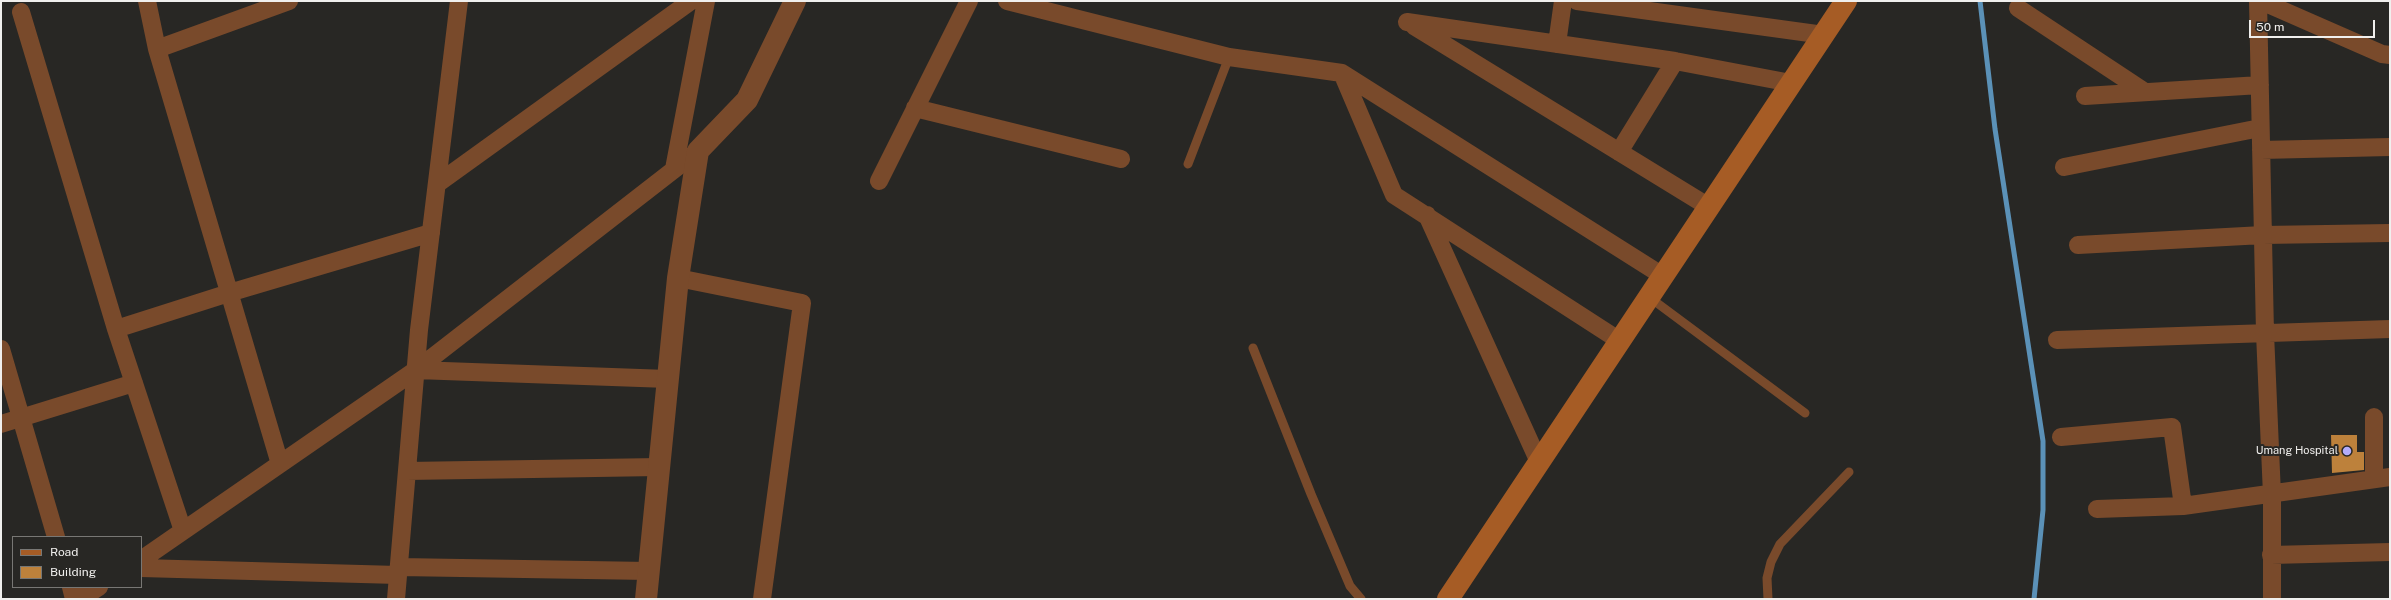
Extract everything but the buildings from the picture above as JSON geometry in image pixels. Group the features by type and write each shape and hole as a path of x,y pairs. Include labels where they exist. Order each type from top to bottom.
{"main road":[{"path":"1448,599 1846,1"}],"street":[{"path":"147,1 157,49 280,464"},
{"path":"157,49 289,1"},
{"path":"396,599 416,370 436,184 459,1"},
{"path":"436,184 691,1"},
{"path":"674,169 706,1"},
{"path":"142,559 416,370 698,151 747,100 795,1"},
{"path":"879,181 968,1"},
{"path":"1007,1 1229,57 1342,73 1663,276"},
{"path":"1557,44 1563,1"},
{"path":"1577,1 1824,35"},
{"path":"2258,1 2265,333 2272,495 2272,599"},
{"path":"2261,1 2382,54 2390,55"},
{"path":"2018,8 2145,92"},
{"path":"21,12 116,329 183,532"},
{"path":"1709,207 1407,22 1675,60 1791,84"},
{"path":"1619,152 1675,60"},
{"path":"1342,73 1394,195 1620,341"},
{"path":"2085,96 2260,85"},
{"path":"915,108 1121,159"},
{"path":"2064,167 2260,128"},
{"path":"2261,150 2390,147"},
{"path":"646,599 678,278 698,151"},
{"path":"1427,215 1540,462"},
{"path":"116,329 229,292 431,233"},
{"path":"2078,245 2263,235 2390,233"},
{"path":"678,278 802,302 762,599"},
{"path":"2057,340 2390,329"},
{"path":"1,349 56,536"},
{"path":"416,370 668,379"},
{"path":"1,424 134,383"},
{"path":"2098,509 2183,506 2272,495 2382,478 2374,417"},
{"path":"2061,437 2172,427 2183,506"},
{"path":"407,472 659,467"},
{"path":"2271,555 2390,552"},
{"path":"142,568 399,571 649,571"},
{"path":"71,588 74,599"},
{"path":"80,599 97,588"}],"lane":[{"path":"1188,164 1229,57"},
{"path":"1649,297 1805,413"},
{"path":"1253,348 1347,579 1361,599"},
{"path":"1768,599 1767,578 1771,562 1780,544 1850,472"}],"waterway":[{"path":"1980,1 1995,129 2043,441 2043,510 2034,599"}],"place":[{"name":"Umang Hospital","path":"2347,451"}]}
